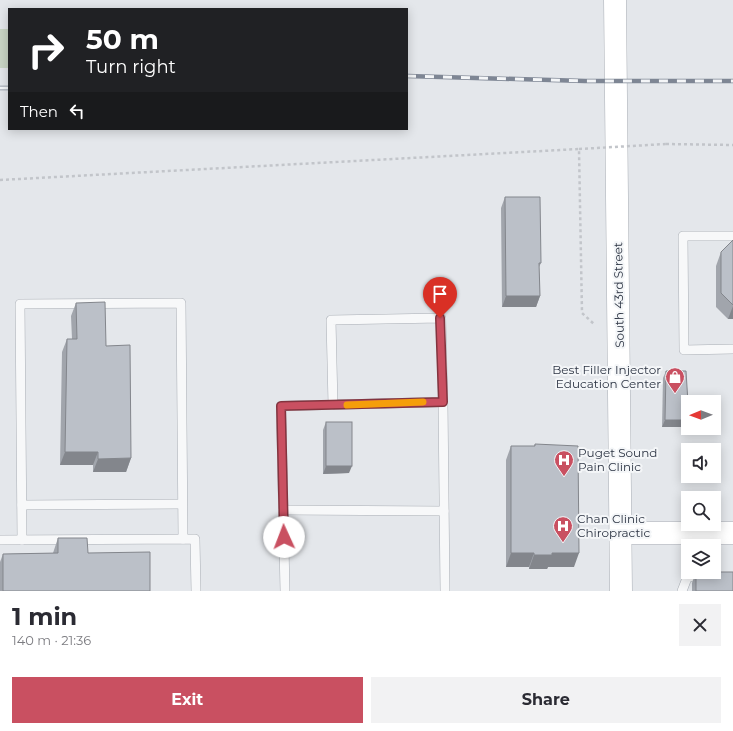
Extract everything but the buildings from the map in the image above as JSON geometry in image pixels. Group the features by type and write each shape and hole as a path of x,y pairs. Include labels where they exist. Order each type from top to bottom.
{"main road":[{"name":"South 43rd Street","path":"615,0 621,591"},
{"path":"620,533 733,533"}],"lane":[{"path":"733,236 683,236 684,350 733,349"},
{"path":"22,540 20,304 181,303 183,539"},
{"path":"333,405 331,320 440,318 443,402 445,591"},
{"path":"285,591 281,406 443,402"},
{"path":"22,505 182,504"},
{"path":"283,510 444,511"},
{"path":"0,540 195,539 196,591"},
{"path":"682,591 687,579"}],"path":[{"path":"0,180 579,148 666,144 733,144"},
{"path":"579,148 582,313 594,324"}],"green space":[{"path":"0,29 8,29 8,68 0,68"}],"railway":[{"path":"408,76 585,81 733,81"},
{"path":"0,88 8,88"}],"slow traffic":[{"path":"347,405 423,402"}],"place":[{"name":"Best Filler Injector Education Center","path":"675,394"},
{"name":"Puget Sound Pain Clinic","path":"564,477"},
{"name":"Chan Clinic Chiropractic","path":"563,543"}],"route":[{"path":"284,537 281,406 443,402 440,318"}]}
